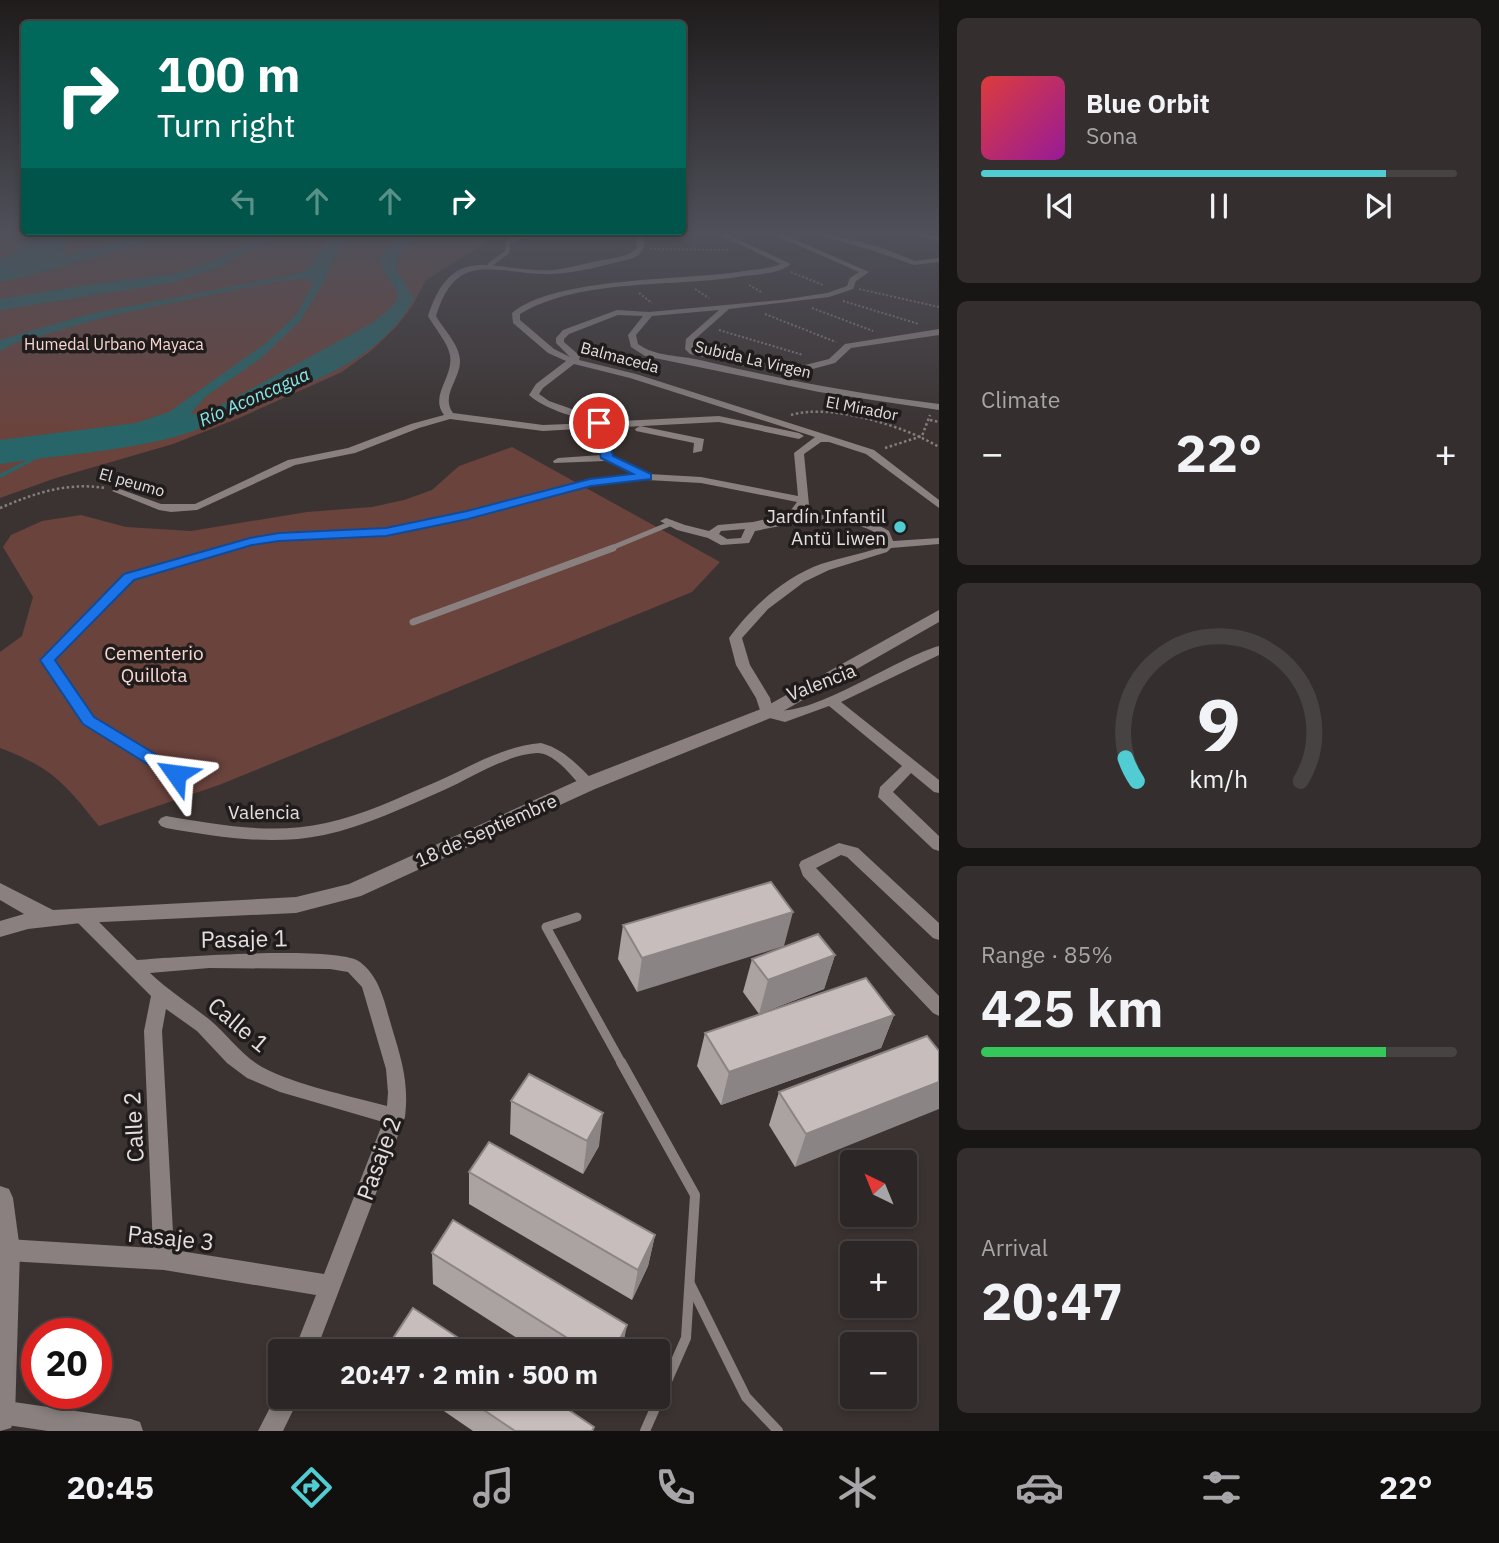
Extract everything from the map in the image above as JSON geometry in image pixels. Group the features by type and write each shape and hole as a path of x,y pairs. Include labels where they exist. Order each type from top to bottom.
{"street":[{"path":"437,299 432,316 454,351 455,365 444,395 446,412 450,416 543,428 728,420 825,439"},
{"name":"Balmaceda","path":"546,299 529,304 516,313 516,321 537,341 558,355 778,421 870,452 939,505"},
{"name":"Subida La Virgen","path":"806,299 725,309 649,314 632,335 634,345 649,354 736,373 841,394 934,406"},
{"path":"725,309 690,339 692,352 743,363 804,368 832,361 848,346 938,330"},
{"path":"586,364 564,348 560,343 562,335 617,312 649,314"},
{"path":"572,361 539,386 534,395 545,403 589,417 600,425 607,458"},
{"name":"El peumo","path":"117,491 159,507 197,507 281,466 351,451 415,426 450,416"},
{"path":"631,425 700,441 697,452"},
{"path":"804,518 799,453 825,439"},
{"path":"558,461 607,458 647,477 701,480 804,500"},
{"path":"712,535 718,528 753,525 792,517 804,500"},
{"path":"669,522 681,528 712,535 725,543 740,544 749,537 751,529 804,518 854,520 873,525 885,533 888,545"},
{"name":"Valencia","path":"939,541 888,545 883,550 822,568 799,581 747,623 735,638 743,665 763,698 766,713 785,717 831,701 939,650"},
{"name":"18 de Septiembre","path":"0,929 28,921 81,915 296,905 354,890 588,784 766,713 939,615"},
{"path":"831,701 939,788"},
{"name":"Valencia","path":"166,822 222,832 287,834 324,830 355,821 508,757 538,748 554,754 588,784"},
{"path":"911,765 885,790 886,797 939,845"},
{"path":"939,933 848,850 839,849 807,865 809,872 939,1008"},
{"path":"0,891 50,918"},
{"name":"Calle 1","path":"81,915 160,994 204,1026 234,1057 254,1072 280,1084 396,1117"},
{"name":"Pasaje 1","path":"135,967 209,961 330,962 353,966"},
{"name":"Pasaje 2","path":"309,1339 396,1117 398,1093 395,1069 370,984 353,966"},
{"name":"Calle 2","path":"160,994 153,1031 164,1259"},
{"path":"0,1198 7,1251 2,1310 0,1414 131,1431"},
{"name":"Pasaje 3","path":"7,1251 164,1259 329,1286"},
{"path":"270,1431 281,1409"}],"lane":[{"path":"176,774 89,720 47,660 129,577 250,541 386,532 468,515 590,482 647,477"},
{"path":"413,622 605,551 669,522"},
{"path":"577,917 546,927 695,1195 686,1338 645,1431"},
{"path":"690,1283 746,1396 778,1431"}],"path":[{"path":"648,299 661,312"},
{"path":"710,299 725,309"},
{"path":"775,299 781,302"},
{"path":"839,299 938,330"},
{"path":"897,299 939,307"},
{"path":"793,301 891,338"},
{"path":"751,306 790,326 848,346"},
{"path":"704,325 791,352 832,361"},
{"path":"870,452 922,436 934,406"},
{"name":"El Mirador","path":"778,421 807,410 880,420 922,436 939,447"},
{"path":"930,420 939,422"},
{"name":"El peumo","path":"0,508 54,486 96,486 117,491"}],"green space":[{"name":"Humedal Urbano Mayaca","path":"0,299 416,299 397,326 372,350 342,372 173,444 56,478 0,498"},
{"name":"Cementerio Quillota","path":"512,447 720,562 692,592 219,785 99,826 67,788 46,770 0,748 0,652 22,636 33,597 3,547 11,535 42,521 81,515 126,527 191,531 307,512 372,507 432,490 459,466"}],"water":[{"path":"1,299 71,299 0,310"},
{"path":"168,299 192,299 109,316 15,343 0,351 0,340 89,314"},
{"name":"Río Aconcagua","path":"305,299 313,299 300,321 260,359 206,396 191,413 199,415 223,404 372,323 397,299 413,299 386,335 349,363 220,421 153,442 0,464 0,440 136,423 169,412 266,343 296,315"}],"building":[{"path":"771,882 793,912 642,958 623,925"},
{"path":"818,934 835,955 768,980 752,959"},
{"path":"866,978 894,1015 729,1072 705,1033"},
{"path":"927,1036 939,1051 939,1082 806,1134 779,1092"},
{"path":"529,1074 603,1113 587,1141 511,1101"},
{"path":"489,1142 655,1235 638,1270 469,1172"},
{"path":"453,1220 627,1325 620,1339 569,1339 432,1253"},
{"path":"413,1308 460,1339 393,1339"},
{"path":"482,1409 567,1409 594,1427 592,1431 515,1431"}],"waterway":[{"path":"0,476 37,457"}],"place":[{"name":"Jardín Infantil Antü Liwen","path":"900,527"}],"route":[{"path":"176,774 89,720 47,660 129,577 250,541 386,532 468,515 590,482 647,477 638,470 607,458 599,423"}]}
